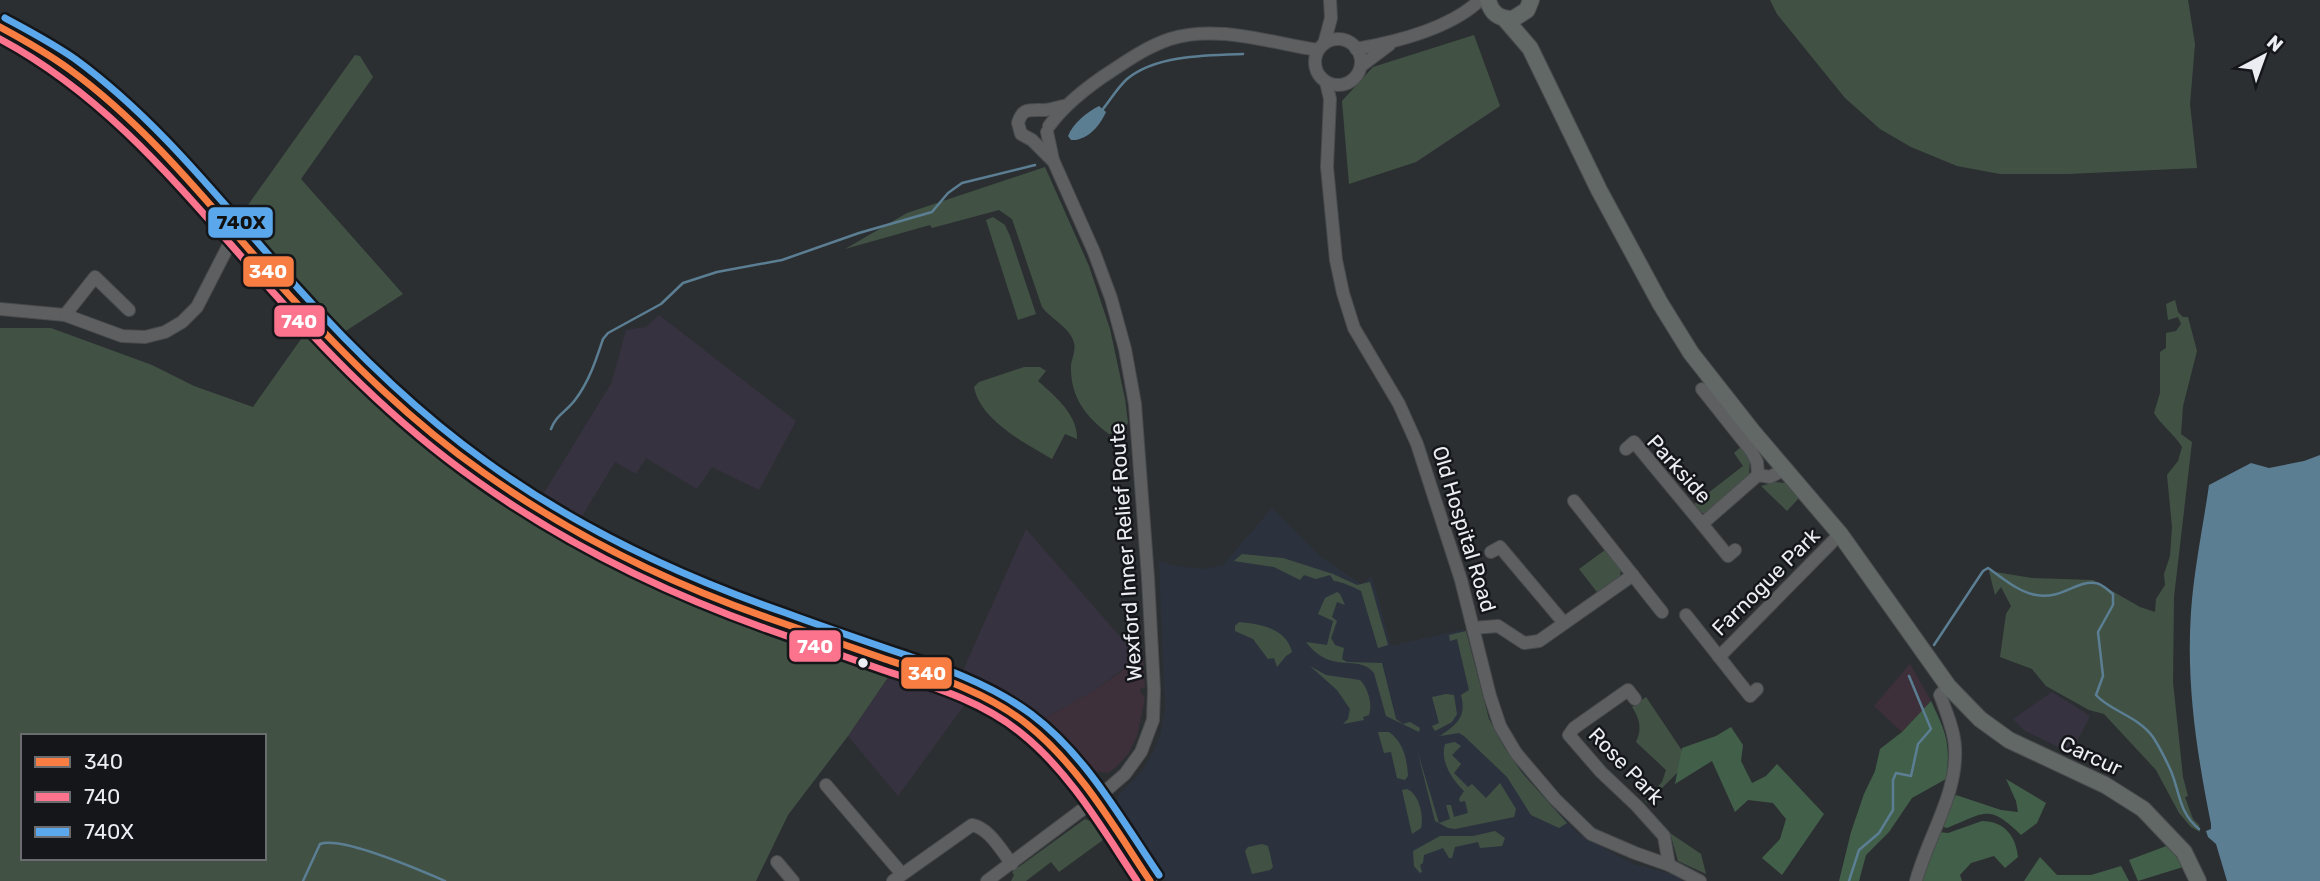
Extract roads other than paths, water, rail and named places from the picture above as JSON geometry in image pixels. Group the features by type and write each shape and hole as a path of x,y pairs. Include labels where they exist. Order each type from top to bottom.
{"main road":[{"path":"1488,0 1491,9 1530,48"},
{"path":"1501,17 1513,19 1529,5"},
{"path":"1529,5 1530,48"},
{"path":"0,27 24,38 95,87 176,165 307,315 388,397 445,445 575,534 641,567 700,593 958,685 1000,706 1028,725 1096,800 1150,881"},
{"name":"Carcur","path":"1530,48 1599,190 1691,353 1722,394 1840,534 1948,687 1980,719 2009,740 2105,785 2143,809 2184,852 2198,881"}],"street":[{"path":"1330,0 1331,18 1341,40"},
{"path":"1356,49 1393,42 1466,14 1480,0"},
{"path":"1466,14 1501,17"},
{"path":"1316,68 1331,18"},
{"path":"1064,106 1041,111 1029,109 1020,117 1018,129 1026,138 1032,140 1044,137 1064,106 1104,75 1143,50 1172,38 1203,34 1229,35 1282,45 1321,47 1341,40 1350,43 1360,57 1360,66 1357,74 1330,99"},
{"path":"1360,66 1393,42"},
{"path":"1282,45 1316,68 1326,82 1343,85"},
{"name":"Old Hospital Road","path":"1326,82 1330,99 1327,167 1336,260 1343,293 1354,328 1399,404 1417,444 1458,570 1489,696 1500,726 1516,753 1555,799 1591,834 1669,865 1700,881"},
{"path":"1041,111 1046,115 1048,129"},
{"name":"Wexford Inner Relief Route","path":"993,879 1096,800 1125,774 1148,736 1153,720 1148,578 1135,404 1125,349 1104,278 1053,160 1048,129"},
{"name":"Wexford Inner Relief Route","path":"1032,140 1053,160"},
{"path":"1,305 65,315 122,336 145,337 165,332 182,322 197,307 235,233"},
{"path":"65,315 99,272 130,310"},
{"path":"1702,389 1752,452 1757,462 1758,475"},
{"name":"Parkside","path":"1626,449 1634,442 1728,556 1735,550"},
{"name":"Parkside","path":"1702,524 1758,475 1770,477 1785,469"},
{"path":"1574,501 1662,612"},
{"name":"Farnogue Park","path":"1718,657 1840,534"},
{"path":"1491,552 1500,547 1564,623"},
{"path":"1474,628 1498,626 1524,643 1539,641 1633,575"},
{"name":"Farnogue Park","path":"1686,615 1750,695 1757,689"},
{"path":"1916,881 1955,770 1955,744 1940,695 1948,687"},
{"name":"Rose Park","path":"1634,699 1628,690 1574,727 1569,734 1601,772 1664,836 1669,865"},
{"path":"826,785 897,877 972,825 980,826 1012,864"},
{"path":"777,862 793,881"}],"water":[{"path":"1099,106 1106,112 1097,127 1082,138 1071,140 1068,136 1073,127"},
{"path":"2320,455 2320,881 2227,881 2216,844 2206,831 2211,829 2211,824 2191,692 2192,596 2209,485 2251,463 2269,468"}],"waterway":[{"path":"1103,109 1127,79 1152,65 1182,58 1243,54"},
{"path":"551,429 580,393 608,333 661,304 683,283 717,272 782,260 859,233 932,212 948,193 962,183 1035,165"},
{"path":"1934,645 1983,571 1988,568 2017,588 2036,595 2053,595 2088,583 2097,583 2104,587 2113,594 2113,605 2098,632 2103,676 2096,695 2140,724 2153,737 2171,771 2187,816 2199,829"},
{"path":"1849,881 1859,850 1879,833 1893,810 1893,780 1896,773 1911,776 1918,744 1931,729 1909,676"},
{"path":"303,881 320,844 331,843 382,856 445,881"}]}
